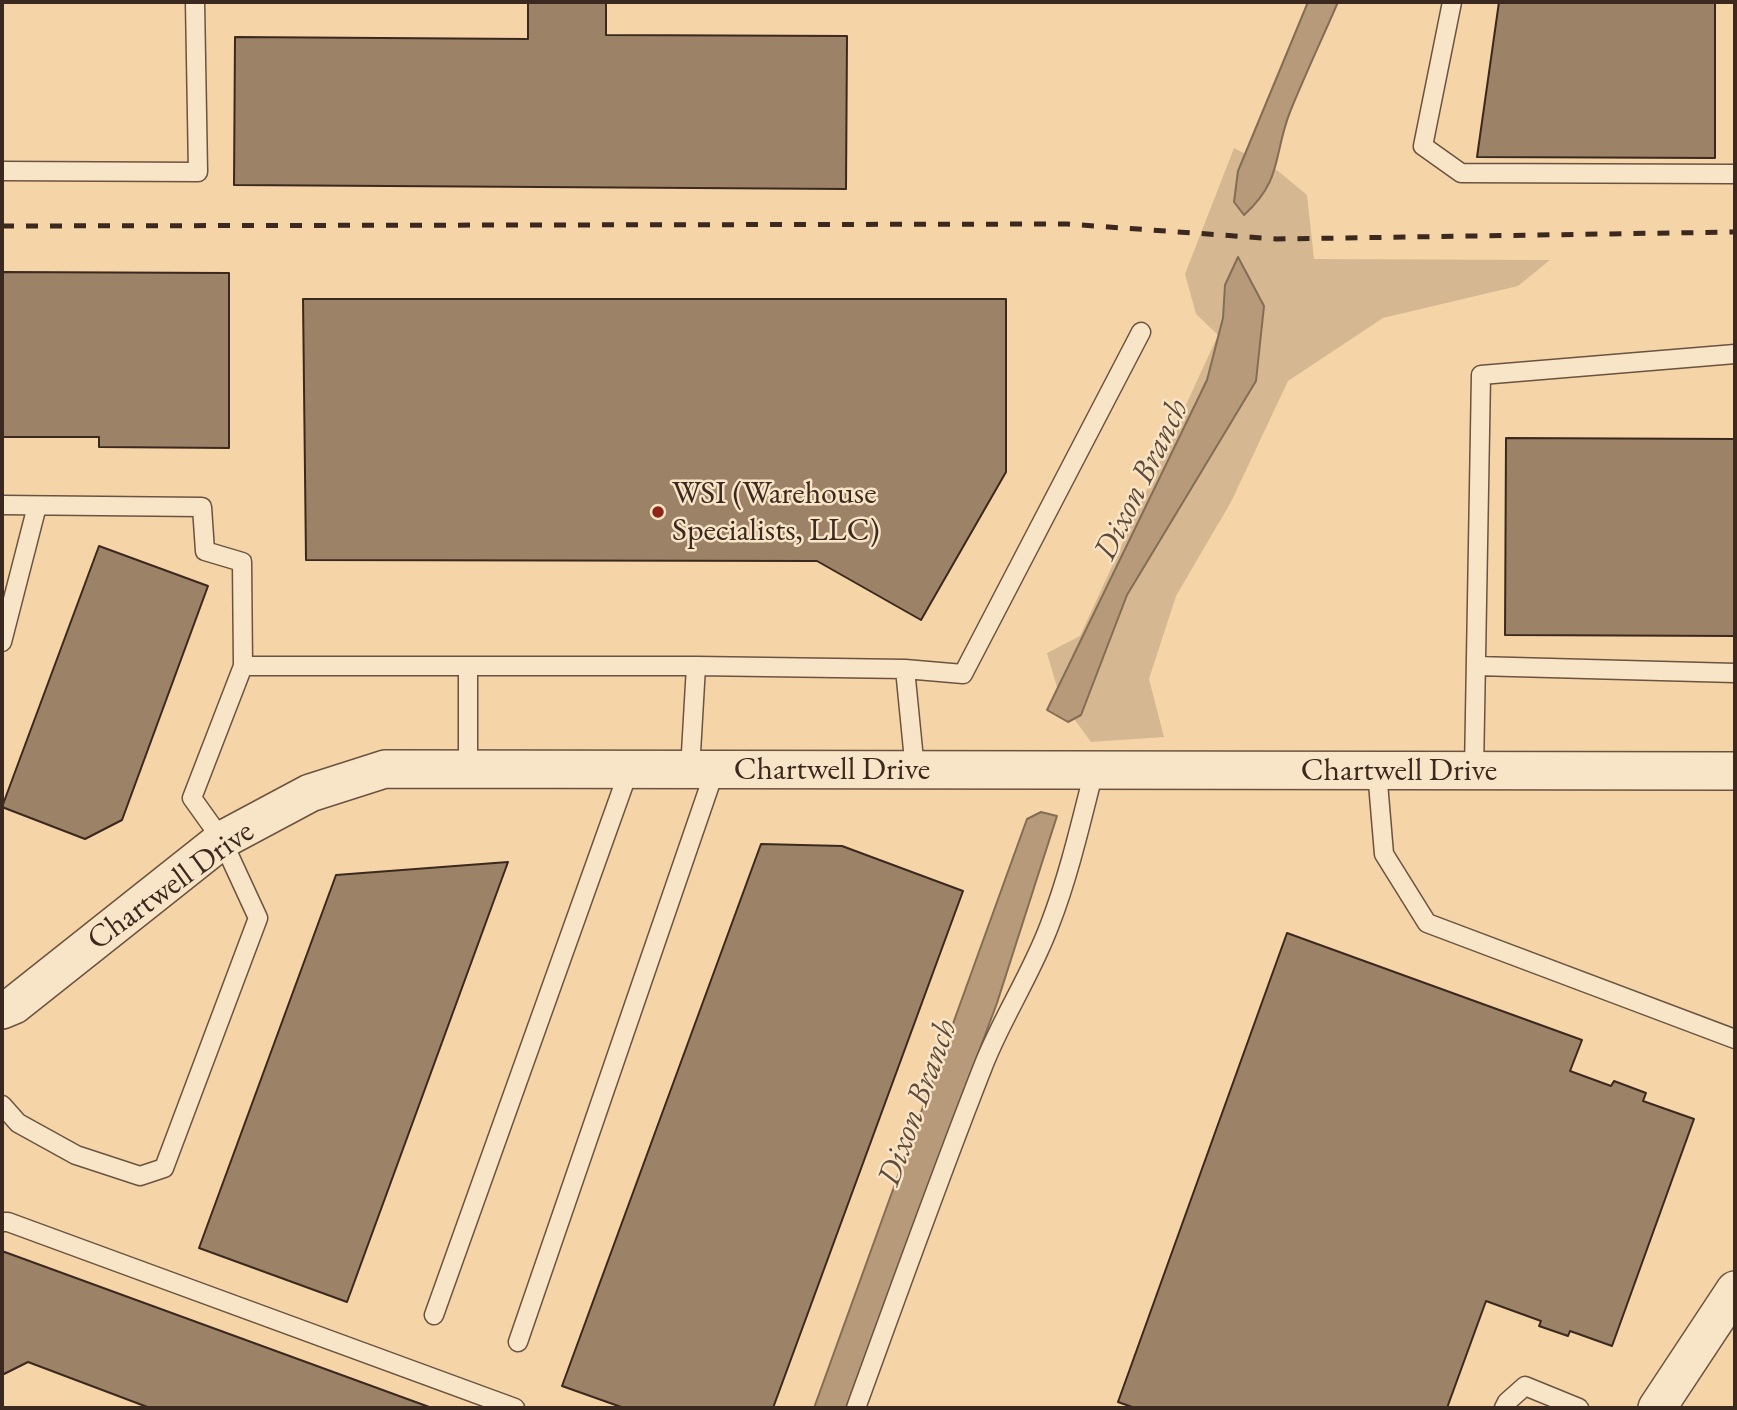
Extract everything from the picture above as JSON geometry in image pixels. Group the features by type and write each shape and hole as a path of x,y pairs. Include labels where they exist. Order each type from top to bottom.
{"street":[{"name":"Chartwell Drive","path":"2,1010 14,1005 222,840 310,793 385,769 1735,771"},
{"path":"1657,1408 1735,1290"}],"lane":[{"path":"2,171 198,172 195,2"},
{"path":"1452,2 1423,146 1461,173 1735,174"},
{"path":"243,666 696,666 905,669 963,674 1141,332"},
{"path":"1474,771 1481,375 1735,354"},
{"path":"2,505 202,507 205,551 242,562 243,666 192,798 222,840 258,918 164,1168 140,1176 76,1154 18,1123 2,1105"},
{"path":"2,642 37,506"},
{"path":"468,666 468,769"},
{"path":"518,1342 702,770 696,666"},
{"path":"1476,666 1735,673"},
{"path":"905,669 915,770"},
{"path":"434,1315 629,770"},
{"path":"856,1408 977,1080 992,1045 1024,986 1051,923 1094,771"},
{"path":"1377,771 1384,854 1427,923 1735,1039"},
{"path":"2,1222 515,1408"},
{"path":"1504,1408 1525,1386 1579,1408"}],"shaded area":[{"path":"1308,2 1338,2 1290,112 1271,178 1265,190 1244,215 1234,202 1238,171"},
{"path":"1234,148 1278,171 1307,195 1314,259 1550,260 1518,286 1383,318 1288,381 1231,502 1176,596 1149,679 1164,737 1091,742 1061,701 1047,653 1080,636 1218,335 1196,314 1185,274"},
{"path":"1238,257 1264,306 1256,381 1127,595 1081,715 1068,722 1047,710 1207,380 1223,318 1225,285"},
{"path":"1041,812 1057,816 997,1003 846,1408 814,1408 1027,819"}],"building":[{"path":"528,2 606,2 606,35 847,36 846,189 234,185 235,37 528,39"},
{"path":"1499,2 1715,2 1715,158 1477,157"},
{"path":"2,272 229,273 229,448 99,447 99,437 2,437"},
{"path":"303,299 1006,299 1006,472 921,620 817,561 306,560"},
{"path":"1506,438 1735,439 1735,636 1505,635"},
{"path":"99,546 208,586 122,820 85,839 2,807"},
{"path":"761,844 842,846 963,891 773,1408 624,1408 562,1386"},
{"path":"508,862 347,1302 199,1248 336,875"},
{"path":"1287,933 1582,1040 1570,1071 1611,1086 1614,1081 1646,1093 1643,1101 1694,1119 1612,1346 1570,1331 1568,1336 1539,1326 1541,1321 1486,1301 1447,1408 1135,1408 1118,1402"},
{"path":"2,1251 432,1408 150,1408 28,1362 2,1375"}],"railway":[{"path":"2,226 1067,224 1277,239 1735,232"}],"place":[{"name":"WSI (Warehouse Specialists, LLC)","path":"658,512"}],"water label":[{"name":"Dixon Branch","path":"1142,480"},
{"name":"Dixon Branch","path":"918,1103"}]}
